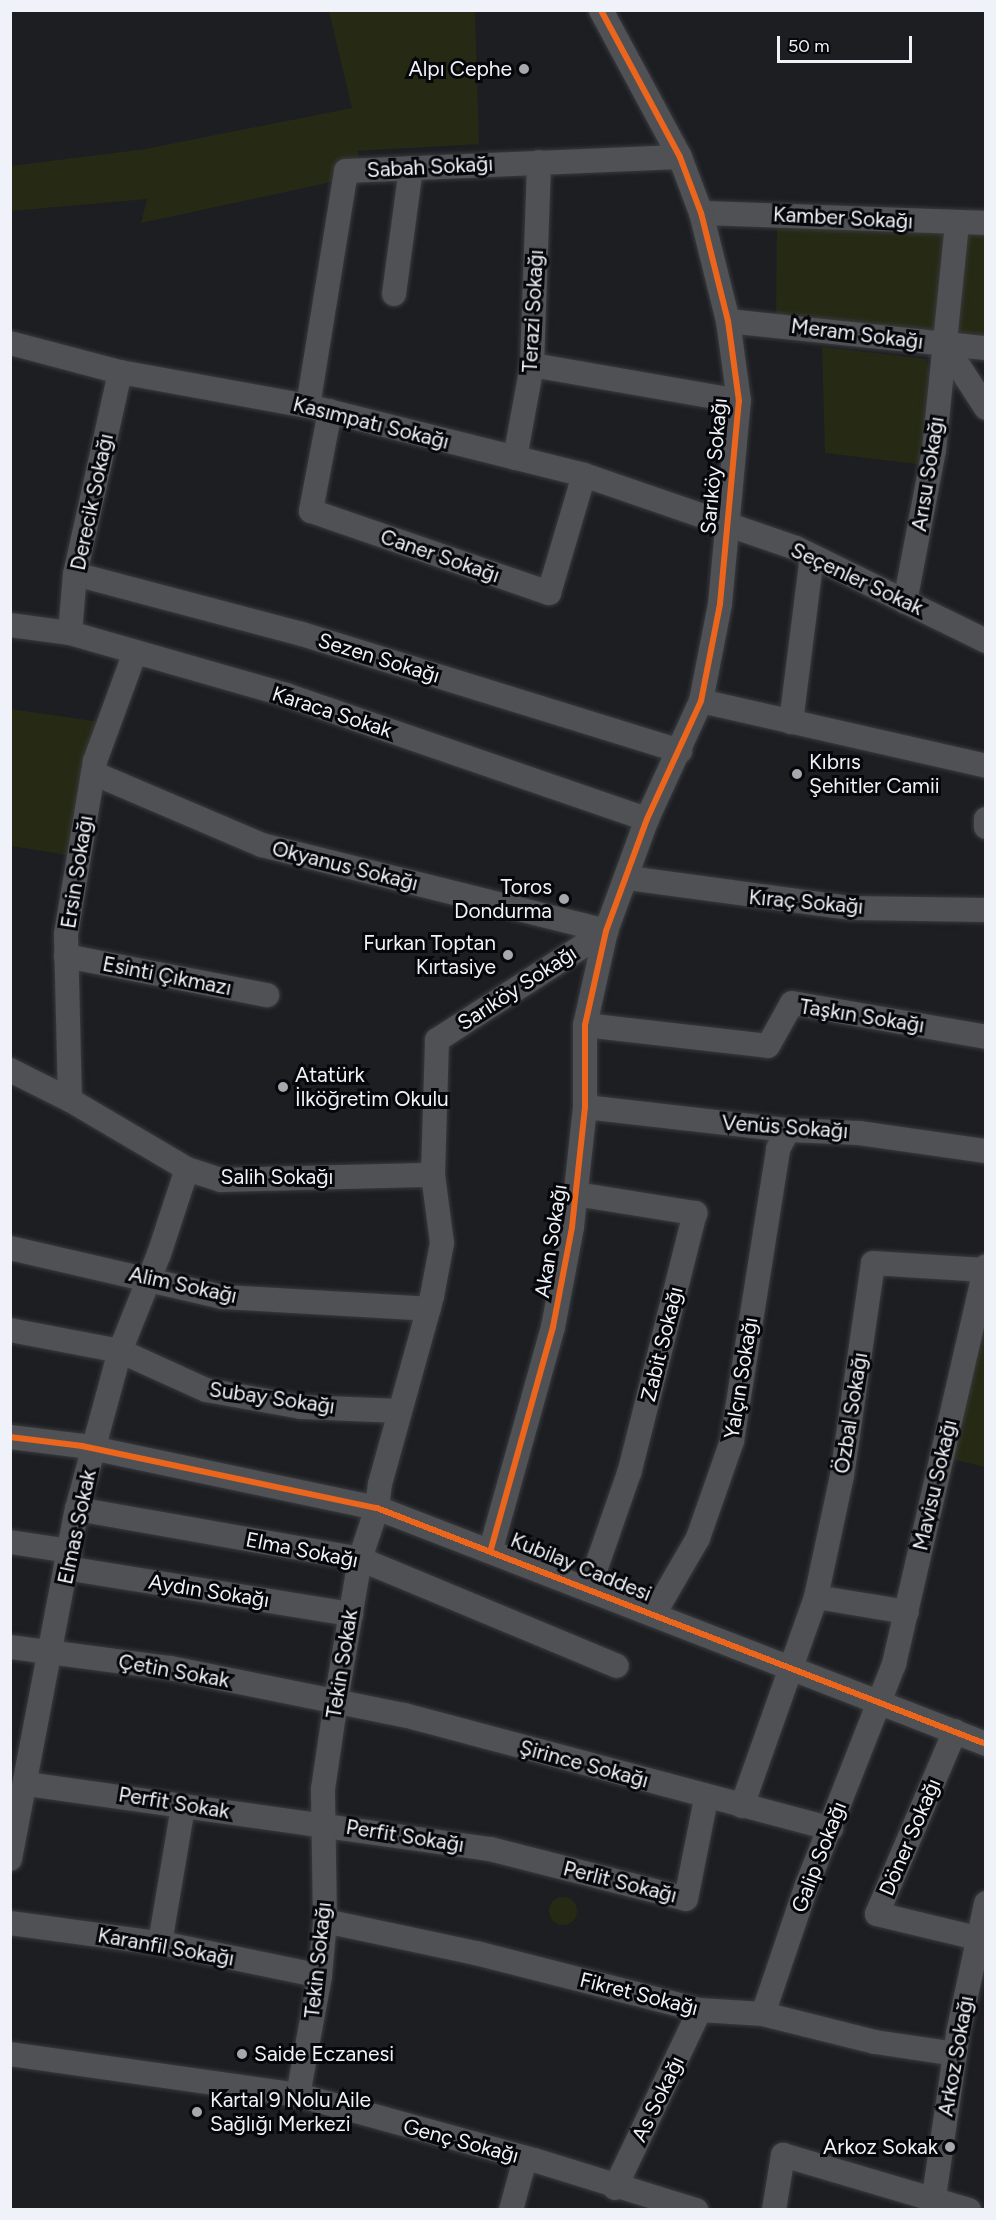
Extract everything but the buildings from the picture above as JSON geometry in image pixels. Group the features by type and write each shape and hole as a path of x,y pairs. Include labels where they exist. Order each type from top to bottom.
{"street":[{"name":"Sarıköy Sokağı","path":"377,1508 400,1411 429,1309 442,1243 433,1175 437,1040 606,931 628,878 647,819 701,701 720,604 725,526 739,402 728,321 701,213 680,157 601,10"},
{"name":"Sabah Sokağı","path":"319,408 346,171 680,157"},
{"name":"Terazi Sokağı","path":"515,458 532,365 539,162"},
{"path":"394,294 411,168"},
{"name":"Kamber Sokağı","path":"701,213 986,223"},
{"name":"Arısu Sokağı","path":"905,602 934,450 957,223"},
{"name":"Meram Sokağı","path":"728,321 986,348"},
{"name":"Kasımpatı Sokağı","path":"10,344 120,372 319,408 584,475 725,526"},
{"path":"945,345 986,408"},
{"path":"532,365 739,402"},
{"name":"Derecik Sokağı","path":"70,633 75,574 120,372"},
{"name":"Caner Sokağı","path":"319,408 311,511 549,593 584,475"},
{"name":"Seçenler Sokak","path":"725,526 812,556 986,640"},
{"path":"791,722 812,556"},
{"name":"Sezen Sokağı","path":"75,574 302,634 680,751"},
{"name":"Karaca Sokak","path":"10,625 70,633 286,696 647,819"},
{"name":"Ersin Sokağı","path":"70,1100 66,934 93,773 135,651"},
{"path":"701,701 986,766"},
{"name":"Okyanus Sokağı","path":"93,773 262,845 606,931"},
{"path":"986,819 986,827"},
{"name":"Kıraç Sokağı","path":"628,878 760,899 851,908 986,910"},
{"name":"Akan Sokağı","path":"491,1550 553,1327 576,1194 585,1107 585,1025 606,931"},
{"name":"Esinti Çıkmazı","path":"66,956 267,995"},
{"name":"Taşkın Sokağı","path":"585,1025 768,1046 792,1003 986,1037"},
{"name":"Salih Sokağı","path":"10,1070 70,1100 187,1169 221,1179 433,1175"},
{"name":"Venüs Sokağı","path":"585,1107 788,1130 859,1133 986,1150"},
{"name":"Yalçın Sokağı","path":"654,1614 698,1538 732,1441 776,1160 788,1130"},
{"name":"Elmas Sokak","path":"10,1859 27,1784 20,1759 52,1651 77,1509 120,1351 149,1279 187,1169"},
{"name":"Zabit Sokağı","path":"576,1194 695,1213 629,1473 589,1588"},
{"name":"Alim Sokağı","path":"10,1248 223,1297 429,1309"},
{"name":"Özbal Sokağı","path":"742,1806 793,1669 816,1597 842,1476 873,1263 985,1269"},
{"name":"Mavisu Sokağı","path":"880,1703 907,1612 985,1269"},
{"name":"Subay Sokağı","path":"10,1330 120,1351 206,1390 301,1407 400,1411"},
{"name":"Kubilay Caddesi","path":"10,1437 94,1449 377,1508 491,1550 986,1744"},
{"name":"Tekin Sokak","path":"321,1823 336,1701 360,1559 377,1508"},
{"name":"Elma Sokağı","path":"77,1509 360,1559 617,1666"},
{"name":"Aydın Sokağı","path":"10,1542 68,1560 351,1614"},
{"path":"816,1597 907,1612"},
{"name":"Çetin Sokak","path":"10,1647 170,1668 336,1701"},
{"name":"Şirince Sokağı","path":"336,1701 415,1718 706,1799 831,1829"},
{"name":"Galip Sokağı","path":"763,2014 880,1703"},
{"name":"Döner Sokağı","path":"955,1731 877,1914 978,1938"},
{"name":"Perfit Sokak","path":"27,1784 183,1807 321,1823"},
{"name":"Perlit Sokağı","path":"490,1849 686,1899 706,1799"},
{"path":"160,1943 183,1807"},
{"name":"Perfit Sokağı","path":"321,1823 490,1849"},
{"name":"Tekin Sokağı","path":"298,2095 320,1976 325,1922 321,1823"},
{"name":"Arkoz Sokağı","path":"932,2204 955,2054 986,1903"},
{"name":"Fikret Sokağı","path":"325,1922 476,1953 700,2010 763,2014 875,2042 955,2054"},
{"name":"Karanfil Sokağı","path":"10,1923 160,1943 320,1976"},
{"name":"As Sokağı","path":"615,2188 700,2010"},
{"name":"Genç Sokağı","path":"10,2054 298,2095 696,2210"},
{"path":"774,2210 783,2155 932,2204 969,2210"},
{"path":"511,2210 525,2159"}],"green space":[{"path":"329,11 475,11 479,144 358,151 359,176 141,223 147,199 11,211 10,166 146,149 352,108"},
{"path":"777,226 985,231 985,335 776,319"},
{"path":"822,347 926,359 932,384 926,465 825,453"},
{"path":"10,709 100,722 68,855 11,846"},
{"path":"985,1318 985,1467 947,1458"},
{"path":"563,1897 573,1901 577,1911 573,1921 563,1925 553,1921 549,1911 553,1901"}],"cycle path":[{"path":"491,1549 553,1327 572,1227 585,1107 585,1025 606,931 647,819 701,701 720,604 739,401 728,321 701,213 680,157 601,10"},
{"path":"10,1437 82,1446 377,1508 986,1744"}],"place":[{"name":"Alpı Cephe","path":"524,69"},
{"name":"Kıbrıs Şehitler Camii","path":"797,774"},
{"name":"Toros Dondurma","path":"564,899"},
{"name":"Furkan Toptan Kırtasiye","path":"508,955"},
{"name":"Atatürk İlköğretim Okulu","path":"283,1087"},
{"name":"Saide Eczanesi","path":"242,2054"},
{"name":"Kartal 9 Nolu Aile Sağlığı Merkezi","path":"197,2112"},
{"name":"Arkoz Sokak","path":"950,2147"}]}
